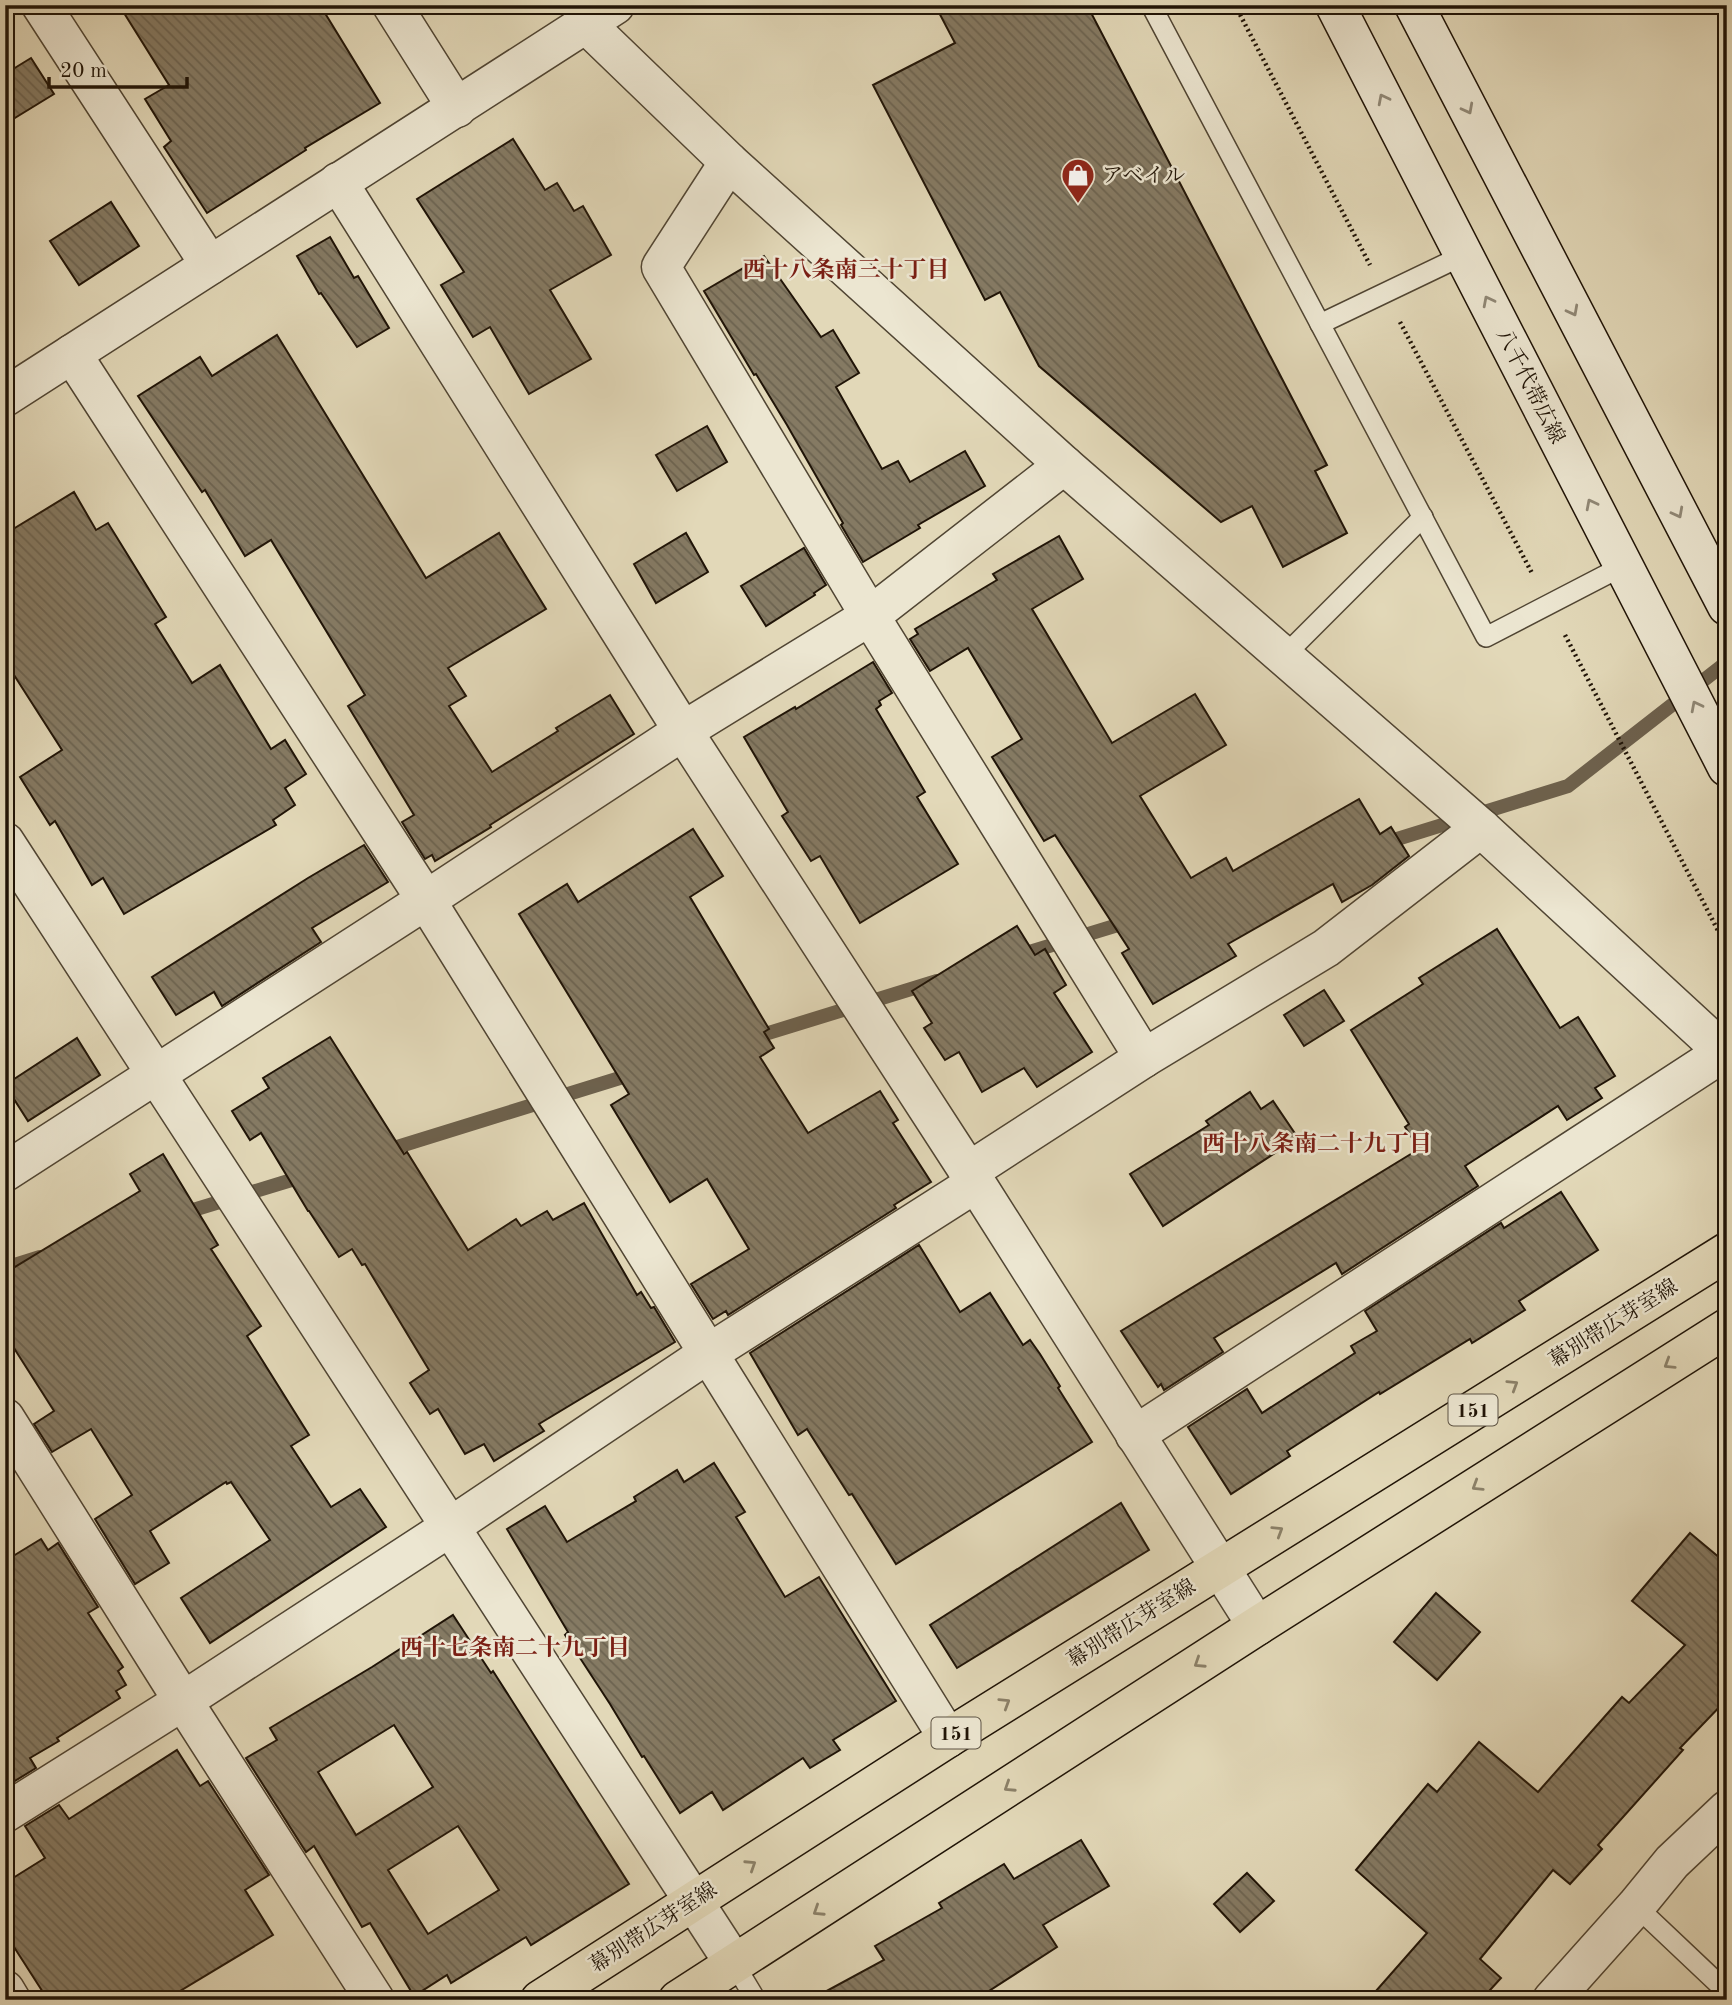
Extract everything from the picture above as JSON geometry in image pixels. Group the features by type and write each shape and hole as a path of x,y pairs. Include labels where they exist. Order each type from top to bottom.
{"main road":[{"name":"幕別帯広芽室線","path":"540,2000 948,1738 1727,1252"},
{"path":"678,2000 1256,1626 1727,1328"}],"street":[{"path":"41,5 210,265"},
{"path":"392,5 457,108"},
{"name":"八千代帯広線","path":"1335,5 1727,766"},
{"path":"1414,5 1727,606"},
{"path":"5,397 601,14 729,162 1064,465 1481,828 1724,1052 1135,1435"},
{"path":"729,162 661,267 870,616 1144,1058"},
{"path":"338,182 683,731 972,1177 1256,1626"},
{"path":"72,354 426,900 948,1738"},
{"path":"5,1172 683,731 870,616 1064,465"},
{"path":"5,1813 450,1527 972,1177 1144,1058 1326,948 1481,828"},
{"path":"5,842 735,1965"},
{"path":"5,1418 375,2000"},
{"path":"1552,2000 1672,1862 1727,1810"},
{"path":"5,1990 11,2000"}],"lane":[{"path":"1151,5 1486,637 1623,566"},
{"path":"1320,324 1464,255"},
{"path":"1283,657 1423,517"},
{"path":"1636,1906 1727,1992"},
{"path":"735,1965 756,2000"}],"path":[{"path":"1235,5 1727,948"}],"building":[{"path":"119,5 320,5 380,103 305,148 306,150 207,213 164,147 171,141 145,99 169,85"},
{"path":"935,5 1087,5 1327,465 1315,471 1347,533 1283,567 1252,506 1221,522 1039,366 1000,292 985,300 873,85 955,43"},
{"path":"31,58 54,94 5,124 5,74"},
{"path":"513,139 545,190 557,183 574,211 583,206 611,255 550,290 591,359 529,394 490,327 473,337 441,285 464,272 417,199"},
{"path":"111,202 139,246 79,285 50,241"},
{"path":"330,237 354,278 358,276 389,328 357,347 321,293 319,294 297,256"},
{"path":"764,256 821,337 833,330 859,373 836,387 882,469 898,461 910,482 965,451 985,486 918,525 920,528 863,562 787,425 704,291"},
{"path":"277,335 426,578 499,533 546,609 448,668 466,696 449,706 492,772 610,695 634,734 435,861 432,855 425,859 402,822 414,815 348,706 365,695 271,540 245,556 205,490 202,492 138,396 200,357 212,376"},
{"path":"707,426 727,462 677,491 656,455"},
{"path":"74,492 96,530 108,523 166,617 155,624 192,683 220,665 271,749 285,740 306,774 285,788 295,805 273,820 276,825 124,914 103,878 92,885 55,821 50,825 20,777 62,750 5,661 5,534"},
{"path":"686,533 708,572 656,603 634,564"},
{"path":"1059,536 1083,579 1032,609 1112,743 1195,694 1226,745 1140,796 1191,878 1226,858 1233,871 1359,799 1380,834 1391,827 1409,856 1372,885 1342,902 1333,884 1228,944 1236,956 1153,1004 1122,953 1129,949 1055,835 1044,841 992,757 1022,739 968,648 930,671 910,639 918,634 915,629 997,580 993,574"},
{"path":"804,548 826,585 766,626 741,586"},
{"path":"873,662 892,693 879,701 881,705 876,709 925,792 917,797 958,864 860,923 820,856 811,861 782,816 788,812 744,737"},
{"path":"693,829 723,876 690,897 769,1029 764,1032 774,1048 760,1057 808,1133 880,1091 898,1120 893,1123 931,1182 894,1205 896,1208 728,1315 726,1311 713,1319 691,1284 749,1249 707,1179 670,1202 611,1105 629,1094 519,914 567,884 578,902"},
{"path":"364,845 388,882 312,928 321,942 222,1006 214,992 176,1015 152,977"},
{"path":"1017,926 1035,955 1045,949 1066,985 1054,993 1092,1052 1037,1087 1024,1068 982,1092 959,1052 945,1060 924,1028 932,1023 912,991"},
{"path":"1497,929 1560,1028 1578,1017 1615,1076 1595,1088 1602,1098 1567,1120 1558,1106 1465,1166 1478,1186 1342,1274 1336,1263 1214,1338 1223,1352 1164,1390 1161,1384 1158,1387 1121,1331 1419,1149 1405,1127 1409,1124 1351,1030 1423,984 1419,978"},
{"path":"1324,990 1344,1021 1304,1046 1284,1015"},
{"path":"330,1037 468,1250 516,1219 521,1226 547,1211 553,1220 584,1203 637,1295 641,1292 651,1308 654,1307 675,1342 539,1424 544,1431 494,1461 484,1444 465,1454 438,1409 430,1414 410,1383 429,1370 365,1264 362,1265 352,1249 339,1257 261,1133 250,1140 232,1111 269,1088 263,1078"},
{"path":"77,1038 100,1075 28,1121 5,1085"},
{"path":"1250,1092 1261,1109 1273,1101 1298,1138 1163,1226 1130,1174 1209,1125 1206,1121"},
{"path":"163,1154 218,1245 211,1249 261,1326 247,1336 309,1435 291,1446 331,1507 360,1489 386,1527 210,1643 181,1598 270,1540 231,1482 226,1482 150,1531 169,1563 135,1584 95,1519 132,1495 91,1429 52,1452 34,1424 54,1411 5,1334 5,1273 140,1191 130,1174"},
{"path":"1561,1192 1598,1250 1519,1301 1525,1310 1472,1343 1470,1339 1380,1394 1379,1392 1287,1451 1290,1456 1231,1494 1188,1427 1247,1389 1262,1413 1355,1353 1351,1346 1377,1331 1365,1311 1501,1223 1504,1228"},
{"path":"919,1245 960,1312 990,1293 1023,1345 1030,1340 1040,1354 1092,1442 896,1564 807,1429 798,1435 750,1353"},
{"path":"714,1463 745,1512 736,1517 785,1597 819,1577 896,1701 833,1740 840,1750 810,1768 803,1758 723,1810 712,1792 680,1813 565,1635 568,1632 507,1529 545,1506 567,1542 636,1501 634,1497 677,1470 684,1482"},
{"path":"1121,1503 1149,1550 957,1668 930,1625"},
{"path":"1690,1533 1727,1564 1727,1699 1680,1748 1683,1750 1598,1845 1602,1849 1570,1884 1553,1870 1480,1959 1501,1978 1481,2000 1368,2000 1427,1933 1356,1870 1428,1784 1437,1792 1479,1742 1538,1792 1622,1697 1629,1703 1685,1645 1632,1601"},
{"path":"41,1539 48,1550 58,1543 98,1607 88,1613 123,1667 118,1671 126,1685 116,1691 120,1698 30,1758 36,1768 5,1787 5,1561"},
{"path":"1436,1593 1480,1632 1437,1680 1394,1642"},
{"path":"453,1615 491,1673 493,1671 629,1884 531,1945 526,1937 451,1983 447,1975 414,1996 370,1923 362,1927 314,1846 306,1852 246,1758 277,1740 270,1728","holes":["394,1725 433,1787 356,1835 318,1772","458,1826 499,1890 428,1934 388,1870"]},
{"path":"177,1750 200,1786 208,1781 269,1875 245,1890 273,1935 165,2000 48,2000 5,1933 5,1883 45,1858 25,1826 59,1805 69,1819"},
{"path":"1081,1840 1109,1886 1043,1925 1057,1947 975,2000 810,2000 884,1960 875,1946 942,1908 939,1903 1004,1864 1014,1879"},
{"path":"1247,1873 1274,1901 1240,1932 1214,1904"}],"waterway":[{"path":"1381,844 1568,786 1727,662"},
{"path":"1016,956 1131,921"},
{"path":"749,1039 937,981"},
{"path":"381,1152 636,1073"},
{"path":"180,1214 308,1175"},
{"path":"5,1268 40,1257"}],"place":[{"name":"アベイル","path":"1078,205"}],"district":[{"name":"西十八条南三十丁目","path":"846,269"},
{"name":"西十八条南二十九丁目","path":"1317,1143"},
{"name":"西十七条南二十九丁目","path":"515,1647"}]}
